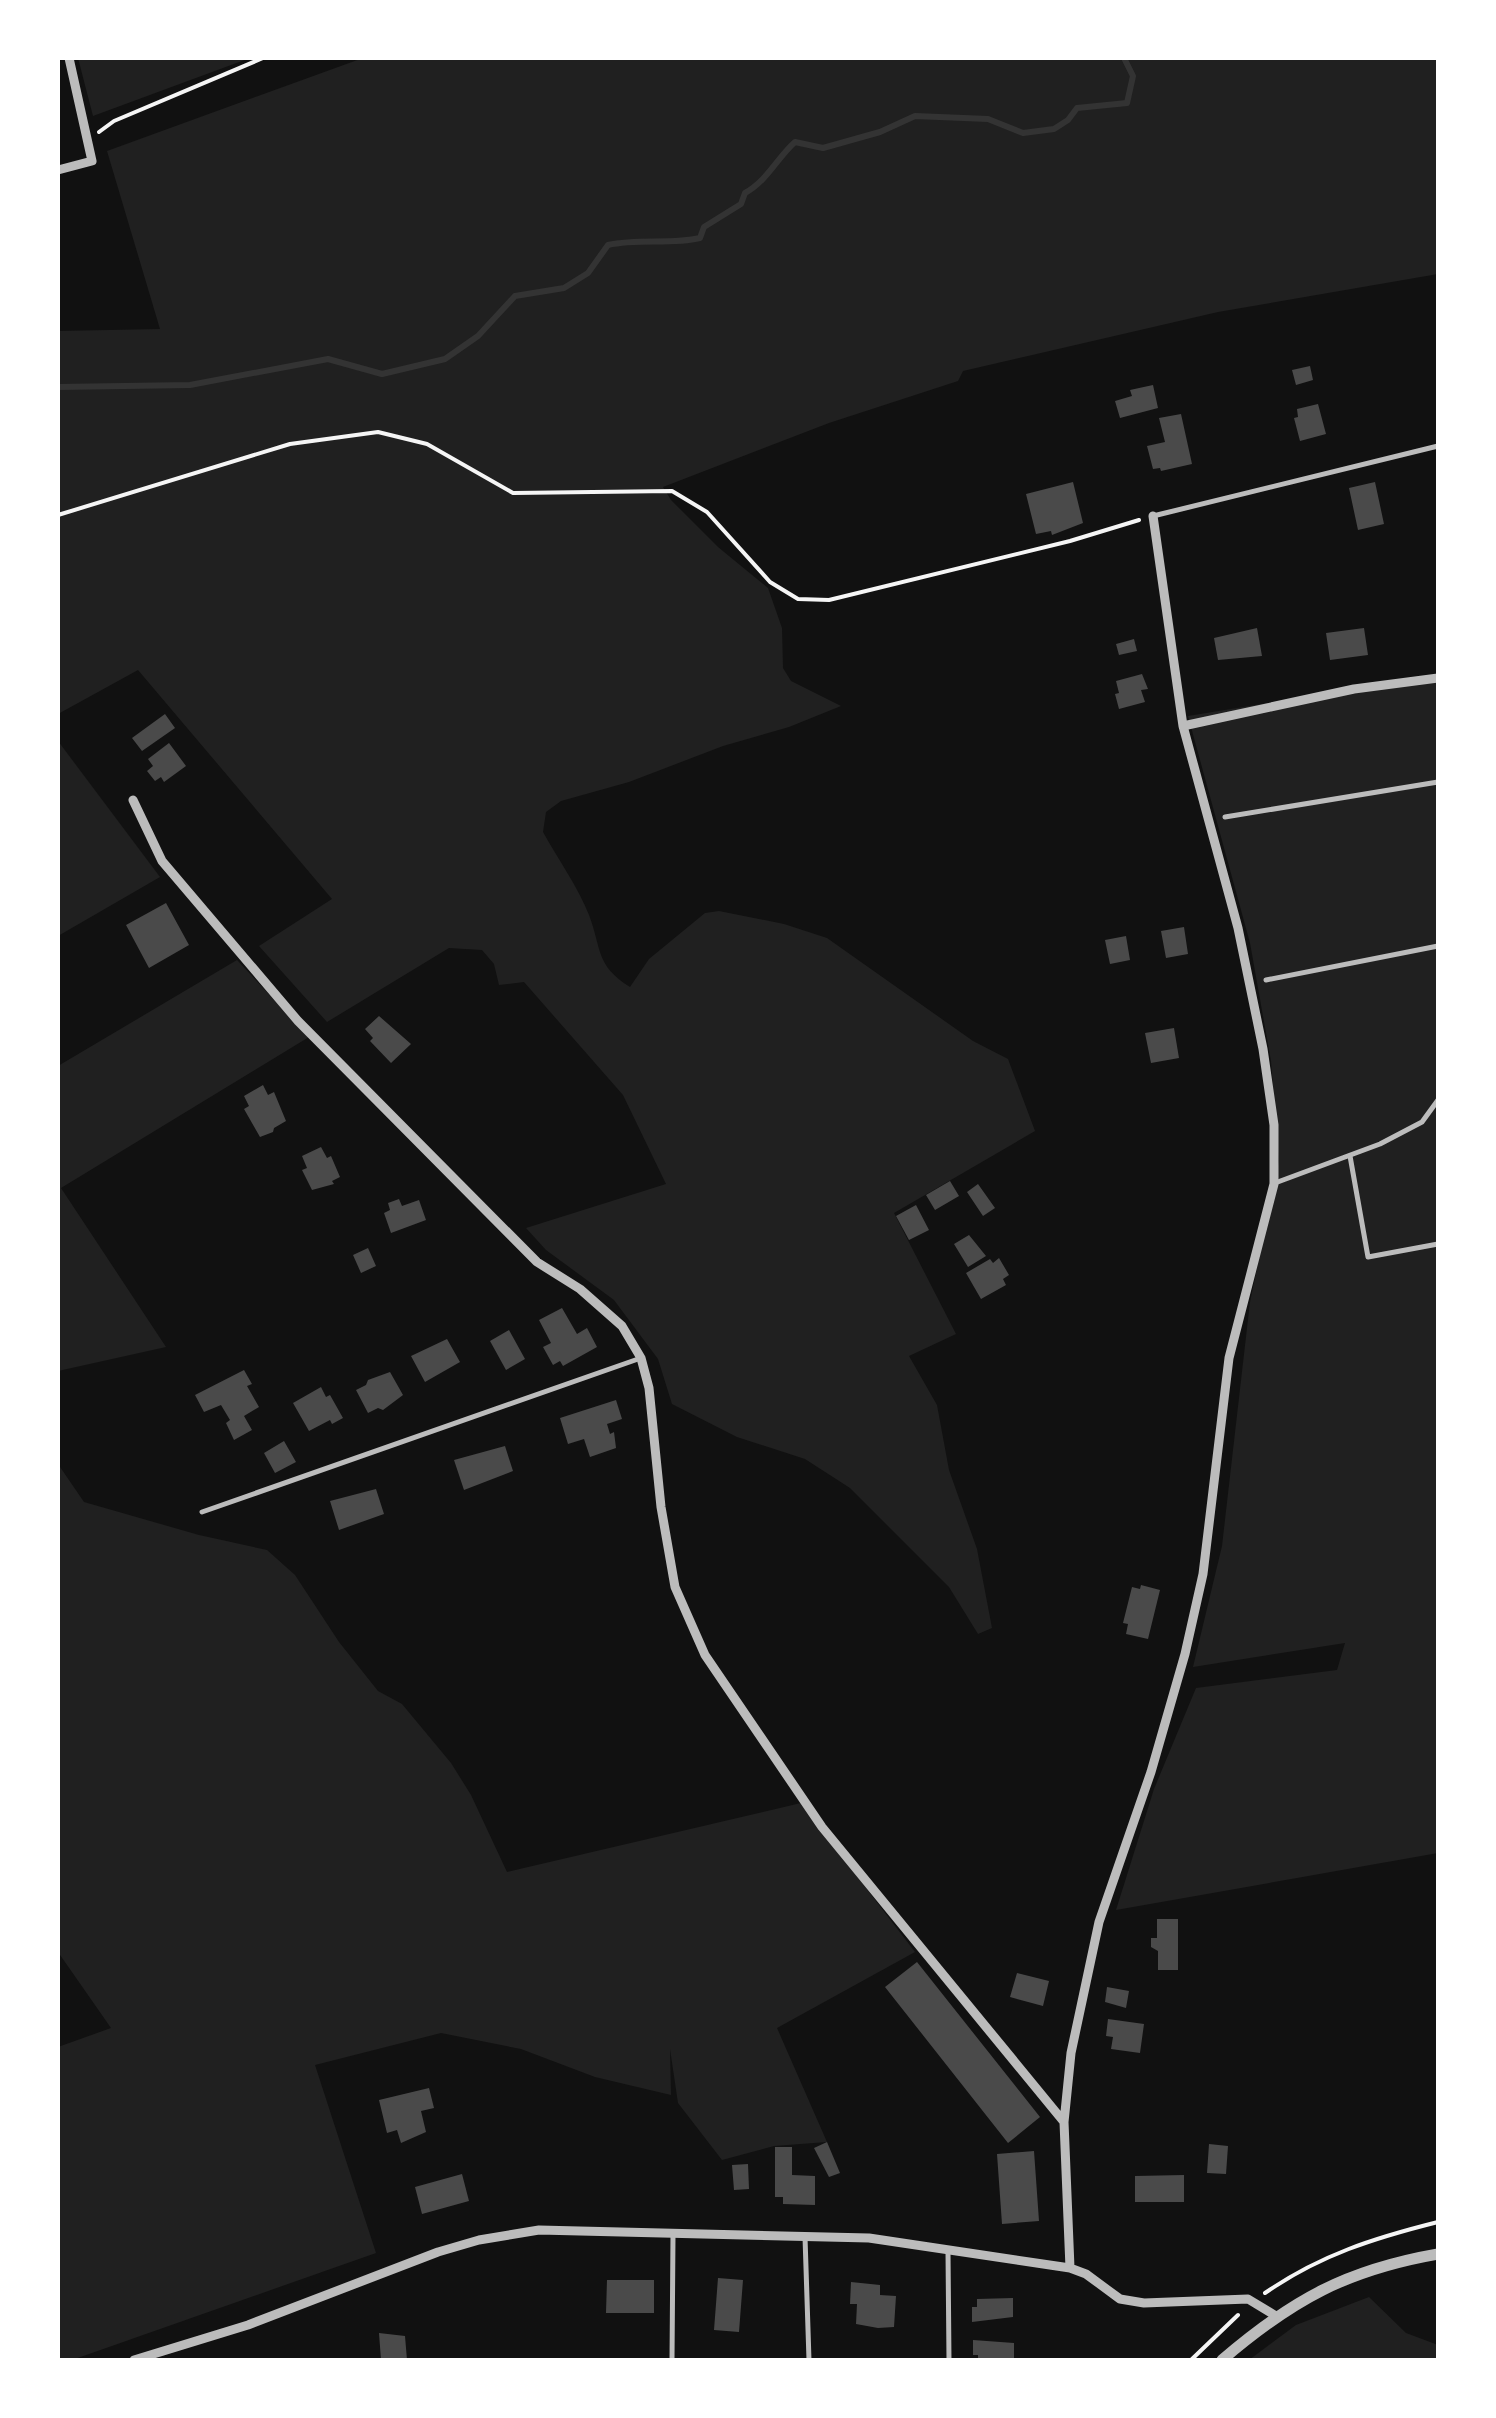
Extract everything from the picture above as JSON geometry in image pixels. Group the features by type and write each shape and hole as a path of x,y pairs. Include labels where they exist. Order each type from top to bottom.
{"street":[{"path":"58,170 92,161 69,58"},
{"path":"1070,2268 1064,2122 1072,2053 1100,1922 1151,1772 1200,1590 1229,1358 1274,1184 1274,1125 1263,1049 1238,928 1183,726 1153,516"},
{"path":"1183,726 1354,690 1438,678"},
{"path":"132,800 162,861 298,1021 536,1262 580,1288 622,1326 641,1358 649,1388 661,1507 675,1586 705,1655 822,1827 1064,2122"},
{"path":"134,2360 248,2325 390,2269 480,2240 539,2230 869,2238 1070,2268 1086,2274 1120,2298 1144,2304 1201,2299 1254,2301 1276,2316"},
{"path":"1222,2360 1276,2316 1344,2279 1380,2266 1438,2254"}],"lane":[{"path":"1153,516 1438,446"},
{"path":"1224,817 1438,782"},
{"path":"1266,980 1438,946"},
{"path":"1274,1184 1380,1144 1422,1122 1438,1100"},
{"path":"1350,1156 1368,1257 1438,1244"},
{"path":"202,1512 641,1358"},
{"path":"672,2360 673,2232"},
{"path":"805,2237 809,2360"},
{"path":"948,2249 949,2360"}],"path":[{"path":"87,141 114,121 263,58"},
{"path":"58,515 290,444 378,432 428,444 513,493 672,491 707,512 770,582 798,600 829,600 1070,541 1153,516"},
{"path":"1191,2360 1254,2301 1293,2274 1366,2240 1438,2222"}],"shaded area":[{"path":"78,58 250,58 93,116"},
{"path":"363,58 1438,58 1438,274 1218,312 963,371 958,381 829,423 663,487 718,547 768,588 782,628 783,668 791,681 841,706 629,782 561,801 546,812 543,832 584,905 601,956 630,987 649,959 705,913 719,911 784,924 827,938 973,1041 1008,1059 1035,1131 894,1213 956,1334 909,1356 937,1405 949,1470 977,1549 992,1628 978,1634 949,1587 850,1488 805,1459 737,1437 672,1404 658,1359 614,1300 546,1250 526,1228 666,1184 623,1095 524,982 499,985 494,964 482,950 449,948 327,1022 259,946 332,899 138,670 58,714 58,331 160,329 107,151"},
{"path":"1438,675 1438,1853 1116,1910 1154,1789 1196,1688 1337,1670 1345,1643 1193,1667 1222,1546 1250,1302 1279,1161 1271,1061 1250,943 1188,716"},
{"path":"58,741 160,877 58,936"},
{"path":"237,960 309,1037 61,1188 166,1347 58,1371 58,1066"},
{"path":"58,1464 84,1502 267,1550 295,1575 339,1642 378,1691 402,1704 451,1763 471,1795 507,1872 801,1803 915,1952 777,2028 827,2142 774,2146 722,2160 678,2103 670,2049 671,2095 595,2077 521,2049 441,2033 315,2065 376,2253 72,2360 58,2360 58,2047 111,2028 58,1952"},
{"path":"1369,2297 1406,2333 1438,2345 1438,2360 1249,2360 1296,2325"}],"building":[{"path":"1310,366 1313,380 1296,385 1292,370"},
{"path":"1153,385 1158,408 1120,418 1115,401 1132,396 1130,390"},
{"path":"1318,404 1326,434 1300,441 1294,418 1298,417 1297,409"},
{"path":"1181,414 1192,464 1161,471 1153,469 1147,446 1165,442 1159,418"},
{"path":"1073,482 1083,523 1052,535 1051,531 1036,534 1026,494"},
{"path":"1375,482 1384,524 1358,530 1349,488"},
{"path":"1257,628 1262,656 1218,660 1214,638"},
{"path":"1364,628 1368,655 1330,660 1326,633"},
{"path":"1134,639 1137,651 1119,655 1116,644"},
{"path":"1142,674 1148,689 1141,690 1145,702 1119,709 1116,681"},
{"path":"165,714 175,728 142,751 132,738"},
{"path":"169,743 186,766 164,782 161,777 155,781 147,771 153,766 148,759"},
{"path":"166,903 189,945 149,968 126,925"},
{"path":"1184,927 1188,954 1166,958 1161,931"},
{"path":"1126,936 1130,960 1110,964 1105,940"},
{"path":"379,1016 411,1044 391,1063 370,1041 373,1038 365,1029"},
{"path":"1174,1028 1179,1058 1151,1063 1145,1033"},
{"path":"263,1085 268,1095 274,1092 286,1121 260,1137 244,1109 249,1106 244,1096"},
{"path":"321,1147 327,1158 331,1156 340,1177 332,1181 334,1184 312,1190 302,1170 307,1168 302,1156"},
{"path":"950,1181 959,1196 935,1210 926,1195"},
{"path":"978,1184 995,1208 983,1216 967,1192"},
{"path":"399,1199 402,1206 419,1200 426,1220 391,1233 384,1213 390,1210 388,1203"},
{"path":"916,1205 929,1230 909,1240 896,1216"},
{"path":"969,1235 986,1256 968,1267 954,1244"},
{"path":"368,1248 376,1266 361,1273 353,1255"},
{"path":"999,1258 1009,1275 1003,1279 1006,1285 981,1299 966,1273"},
{"path":"562,1308 577,1334 587,1328 597,1347 563,1366 560,1361 553,1365 543,1347 551,1343 539,1320"},
{"path":"509,1330 525,1359 506,1370 490,1341"},
{"path":"447,1339 460,1362 425,1382 411,1356"},
{"path":"244,1370 252,1384 247,1386 259,1407 244,1416 252,1430 234,1440 226,1423 230,1420 221,1405 204,1412 195,1395"},
{"path":"390,1372 403,1395 383,1410 368,1413 356,1390 368,1380"},
{"path":"321,1387 343,1418 309,1431 293,1403"},
{"path":"616,1400 622,1419 607,1424 610,1434 614,1432 616,1448 590,1457 584,1439 568,1444 560,1418"},
{"path":"284,1441 296,1462 275,1473 264,1453"},
{"path":"505,1446 513,1471 464,1490 454,1460"},
{"path":"376,1489 384,1514 339,1530 330,1501"},
{"path":"1141,1585 1160,1590 1148,1639 1126,1634 1128,1624 1123,1623 1132,1587 1140,1589"},
{"path":"1157,1919 1178,1919 1178,1970 1158,1970 1158,1951 1151,1947 1151,1938 1157,1938"},
{"path":"917,1962 1040,2117 1008,2143 885,1987"},
{"path":"1017,1973 1049,1981 1043,2006 1010,1997"},
{"path":"1107,1987 1129,1991 1126,2008 1105,2002"},
{"path":"1108,2019 1144,2024 1140,2053 1111,2049 1113,2037 1106,2036"},
{"path":"429,2088 434,2108 421,2111 426,2132 401,2143 397,2130 387,2133 379,2100"},
{"path":"827,2142 840,2173 829,2177 814,2148"},
{"path":"1209,2144 1228,2146 1226,2174 1207,2173"},
{"path":"775,2147 792,2147 792,2175 815,2176 815,2205 783,2204 783,2197 775,2197"},
{"path":"1034,2151 1039,2221 1002,2224 997,2154"},
{"path":"748,2164 749,2189 734,2190 732,2165"},
{"path":"462,2174 469,2201 422,2214 415,2187"},
{"path":"1184,2175 1184,2202 1135,2202 1135,2176"},
{"path":"718,2278 743,2280 739,2332 714,2330"},
{"path":"607,2280 654,2280 654,2313 606,2313"},
{"path":"851,2282 880,2285 880,2295 896,2296 894,2327 856,2324 857,2304 850,2304"},
{"path":"1013,2298 1013,2317 972,2322 972,2307 977,2307 977,2299"},
{"path":"379,2333 405,2336 407,2360 381,2360"},
{"path":"973,2340 1014,2343 1014,2360 978,2360 978,2355 973,2355"}],"waterway":[{"path":"58,387 190,385 328,359 382,374 445,359 478,336 515,296 564,288 588,273 608,245 700,238 704,227 741,204 745,193 760,182 795,142 823,148 880,132 915,116 988,119 1023,133 1054,129 1077,108 1127,103 1133,76 1124,58"}]}
